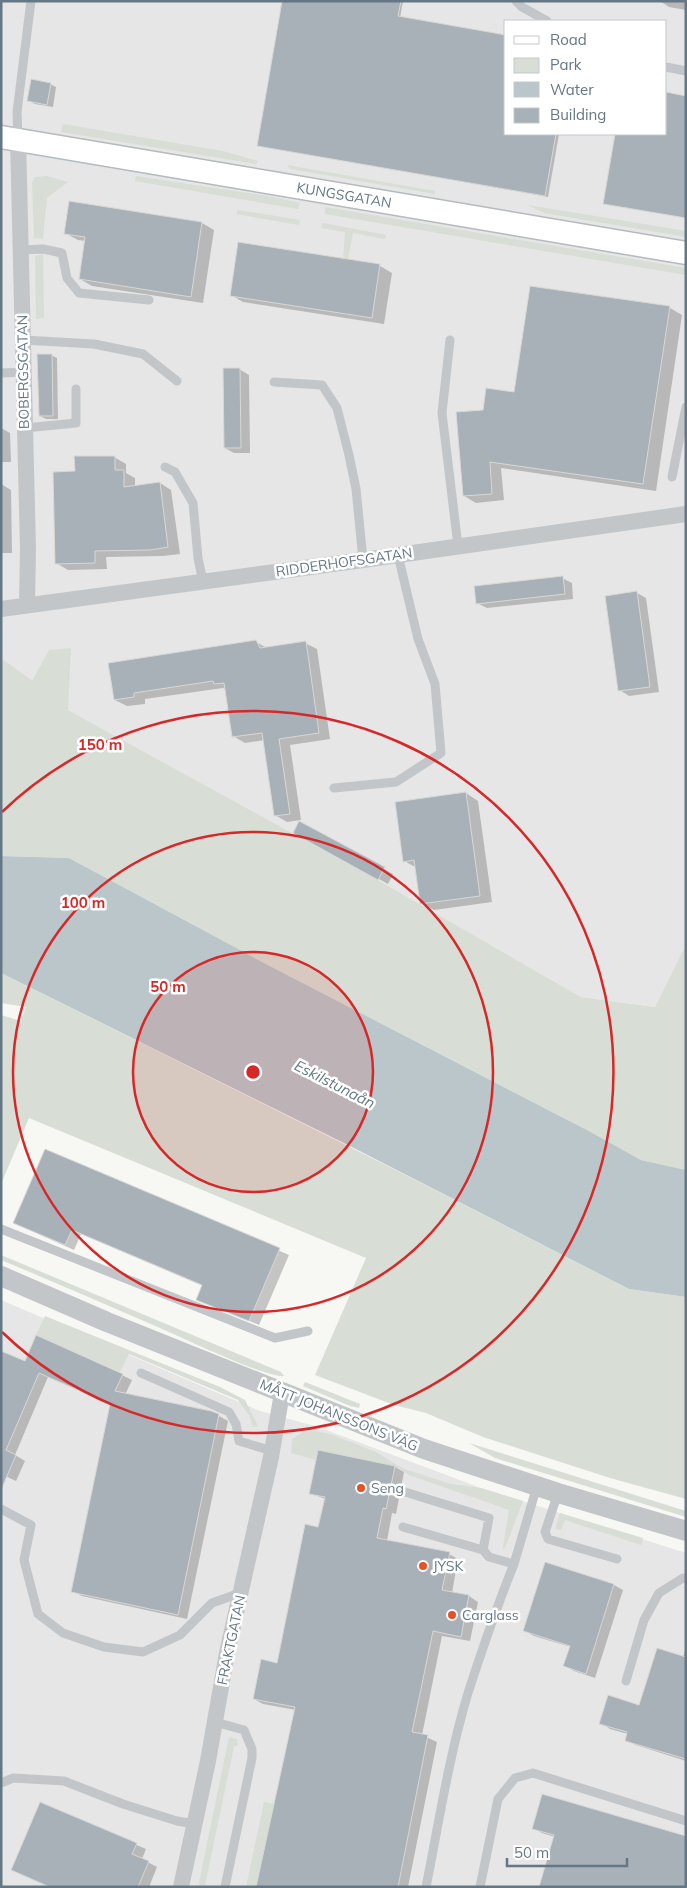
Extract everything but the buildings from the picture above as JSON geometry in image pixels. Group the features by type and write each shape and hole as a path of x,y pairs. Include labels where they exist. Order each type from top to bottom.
{"main road":[{"name":"KUNGSGATAN","path":"10,138 686,253"}],"street":[{"name":"BOBERGSGATAN","path":"10,138 21,250 27,605"},
{"name":"RIDDERHOFSGATAN","path":"1,609 686,514"},
{"name":"MÅTT JOHANSSONS VÄG","path":"1,1276 107,1322 424,1449 686,1532"},
{"name":"FRAKTGATAN","path":"182,1887 240,1593 272,1450 282,1393"}],"lane":[{"path":"10,138 16,112 31,1"},
{"path":"516,1 522,7 545,20"},
{"path":"667,67 686,72"},
{"path":"21,250 43,248 62,253 67,278 79,293 149,300"},
{"path":"23,340 94,344 143,354 177,382"},
{"path":"450,340 442,413 458,546"},
{"path":"1,373 23,372"},
{"path":"274,382 322,385 337,408 356,489 363,560"},
{"path":"25,428 76,423 76,389"},
{"path":"672,477 686,407"},
{"path":"165,468 175,472 193,502 198,558 203,582"},
{"path":"334,788 396,782 441,753 435,684 418,639 398,555"},
{"path":"1,1229 275,1338 308,1331"},
{"path":"141,1373 229,1412 236,1424 238,1442 272,1450"},
{"path":"426,1887 448,1776 468,1695 498,1604 514,1564 538,1486"},
{"path":"406,1492 489,1518 483,1550"},
{"path":"558,1493 545,1532 548,1539 617,1559"},
{"path":"1,1509 31,1525 24,1560 38,1614 63,1633 104,1646 143,1652 180,1635 212,1603 240,1593"},
{"path":"403,1527 483,1550 489,1557 514,1564"},
{"path":"626,1681 644,1620 659,1593 683,1578 686,1579"},
{"path":"215,1722 244,1730 252,1749 252,1758 225,1887"},
{"path":"480,1887 498,1799 515,1778 533,1773 686,1821"},
{"path":"1,1783 12,1778 64,1781 123,1804 177,1821 195,1824"}],"shaded area":[{"path":"1,1 686,1 686,944 655,1007 581,997 378,880 68,710 49,650 32,680 4,660 1,661"},
{"path":"1,1300 260,1411 318,1427 481,1488 686,1553 686,1887 1,1887"}],"green space":[{"path":"63,124 223,151 258,161 256,164 61,132"},
{"path":"287,165 435,191 435,194 290,169"},
{"path":"47,176 68,182 47,198 43,239 34,238 32,183 35,177"},
{"path":"136,176 268,196 300,203 298,209 135,181"},
{"path":"528,205 686,231 686,237 544,213"},
{"path":"325,207 686,268 686,275 325,214"},
{"path":"238,210 300,220 299,225 236,214"},
{"path":"323,223 386,235 385,239 353,233 348,259 343,259 345,232 321,228"},
{"path":"43,254 44,318 36,319 35,256"},
{"path":"71,648 68,710 378,880 581,997 655,1007 686,944 686,1170 641,1160 587,1130 266,964 69,858 1,856 1,661 4,660 32,680 49,650"},
{"path":"1,973 386,1165 629,1289 686,1297 686,1499 610,1478 483,1437 426,1413 394,1405 315,1375 366,1258 29,1118 1,1184 1,1015 21,1021 26,1007 1,1003"},
{"path":"1,1255 281,1372 284,1376 261,1371 224,1356 1,1260"},
{"path":"45,1316 220,1387 245,1400 258,1426 253,1427 249,1415 238,1400 129,1354 120,1372 36,1335"},
{"path":"305,1382 360,1404 359,1408 303,1386"},
{"path":"308,1429 333,1435 376,1452 404,1469 451,1484 481,1488 523,1501 505,1548 503,1549 509,1510 409,1475 395,1466 318,1450 316,1460 291,1453 292,1439"},
{"path":"469,1443 686,1511 686,1517 495,1458"},
{"path":"560,1513 643,1538 641,1545 565,1520 561,1530 555,1529"},
{"path":"229,1737 237,1739 238,1745 234,1747 205,1885 209,1887 201,1887 199,1883"},
{"path":"264,1802 274,1804 256,1887 246,1887"}],"water":[{"name":"Eskilstunaån","path":"1,856 69,858 266,964 587,1130 641,1160 686,1170 686,1297 629,1289 344,1143 1,973"}],"place":[{"name":"Seng","path":"361,1488"},
{"name":"JYSK","path":"423,1566"},
{"name":"Carglass","path":"452,1615"}]}
